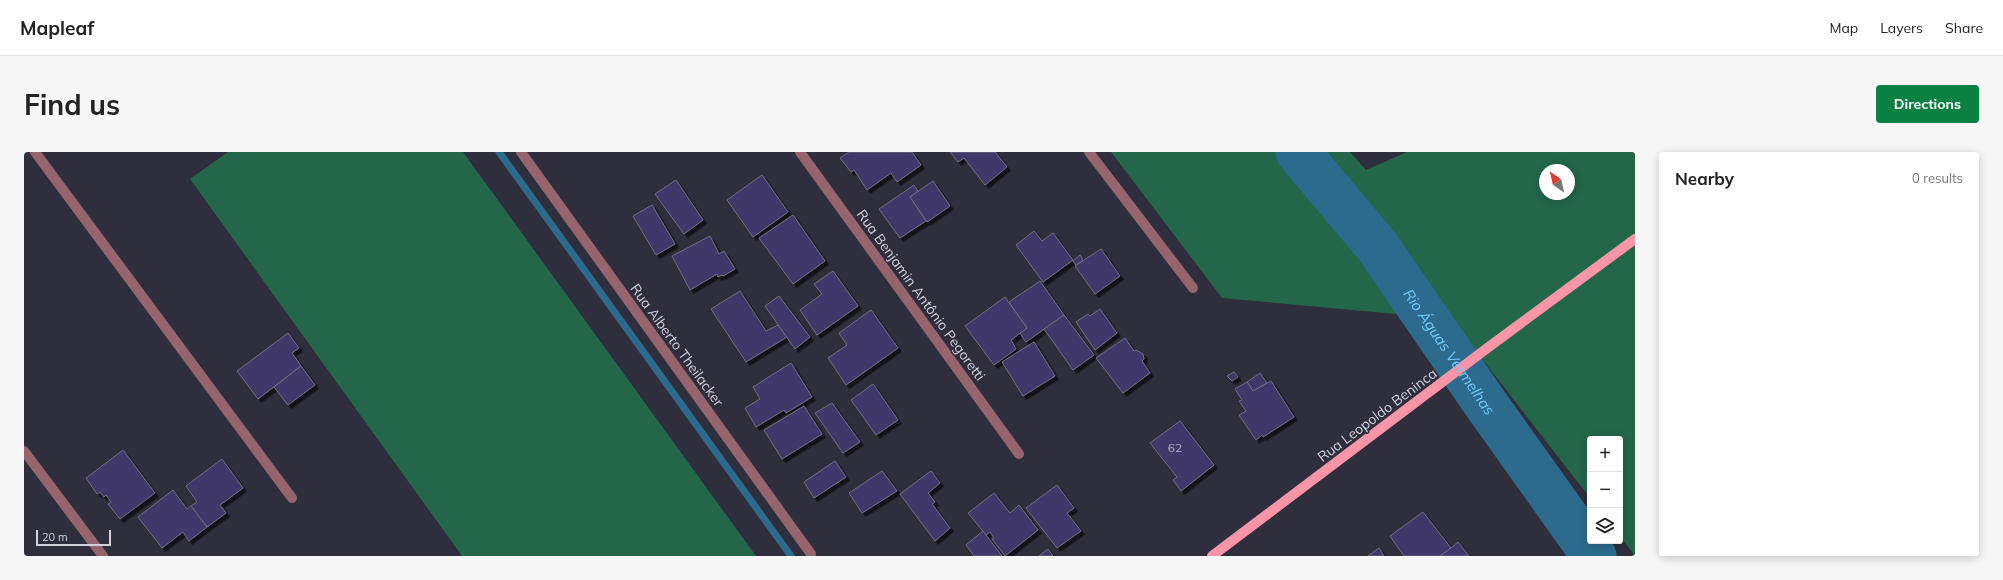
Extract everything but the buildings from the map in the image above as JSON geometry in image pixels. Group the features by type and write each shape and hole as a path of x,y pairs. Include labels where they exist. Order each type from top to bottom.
{"main road":[{"name":"Rua Leopoldo Beninca","path":"1212,556 1490,346 1635,239"}],"street":[{"path":"35,152 292,498"},
{"name":"Rua Alberto Theilacker","path":"521,152 811,554"},
{"name":"Rua Benjamin Antônio Pegoretti","path":"800,152 1019,454"},
{"path":"1089,152 1193,288"},
{"path":"24,451 103,556"}],"green space":[{"path":"228,152 463,152 756,556 462,556 190,179"},
{"path":"1111,152 1350,152 1366,170 1407,152 1635,152 1635,556 1623,540 1623,436 1587,436 1587,494 1451,319 1222,298"}],"waterway":[{"path":"499,152 791,556"},
{"name":"Rio Águas Vermelhas","path":"1298,152 1377,246 1485,403 1594,556"}]}
